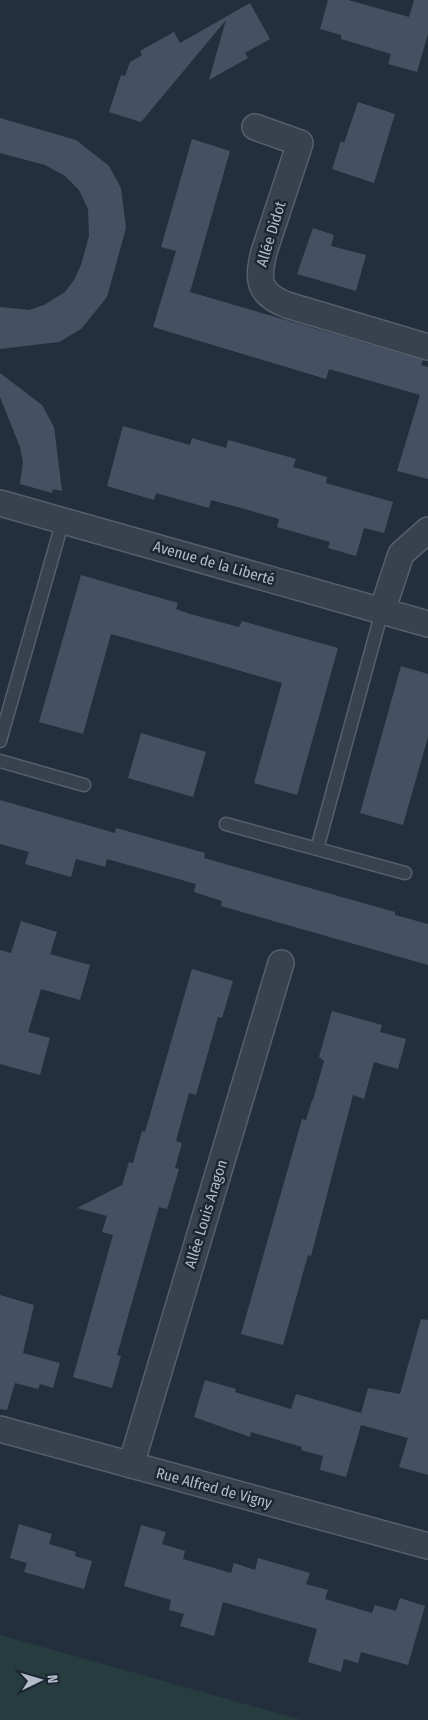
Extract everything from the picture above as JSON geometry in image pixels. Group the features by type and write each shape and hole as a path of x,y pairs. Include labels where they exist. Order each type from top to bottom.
{"street":[{"name":"Allée Didot","path":"255,127 300,143 264,252 260,270 260,279 264,290 273,300 287,305 428,347"},
{"name":"Avenue de la Liberté","path":"0,503 428,624"},
{"path":"382,611 401,554 428,530"},
{"name":"Allée Louis Aragon","path":"131,1465 281,963"},
{"name":"Rue Alfred de Vigny","path":"0,1429 428,1546"}],"lane":[{"path":"0,741 62,520"},
{"path":"317,850 382,611"},
{"path":"0,761 84,785"},
{"path":"226,824 405,873"}],"green space":[{"path":"0,1635 302,1720 0,1720"}],"building":[{"path":"328,0 348,0 409,17 414,0 428,0 428,34 417,72 388,64 391,54 341,39 341,35 320,29"},
{"path":"250,3 270,39 245,53 248,58 209,80 226,20 141,122 109,112 121,75 125,76 130,62 142,55 140,51 174,32 180,43"},
{"path":"358,102 395,114 374,183 332,169 341,141 344,143"},
{"path":"0,118 76,140 109,166 121,188 126,228 107,297 81,329 59,342 0,349 0,307 29,310 44,305 65,292 74,280 81,265 89,236 88,209 79,190 65,176 45,165 0,153"},
{"path":"192,139 230,151 190,292 423,360 421,365 428,367 428,479 397,471 420,395 329,369 326,379 153,327 176,251 161,247"},
{"path":"313,228 334,235 331,246 366,255 356,291 297,274"},
{"path":"0,373 42,405 54,427 62,491 53,489 52,493 20,484 23,462 20,447 0,397"},
{"path":"123,426 190,445 192,438 226,448 228,440 296,459 293,467 327,477 326,483 393,502 384,533 364,528 356,556 328,548 330,542 277,527 279,519 245,509 211,500 209,508 156,493 154,500 107,486"},
{"path":"81,575 178,603 176,609 190,614 239,627 242,621 338,648 297,795 254,783 282,683 193,657 111,634 83,734 39,722"},
{"path":"401,666 428,674 428,737 403,825 360,813"},
{"path":"141,733 206,752 193,797 128,778"},
{"path":"0,800 115,833 116,828 205,853 204,858 395,912 395,915 428,924 428,965 221,906 222,901 194,892 196,884 107,859 105,867 76,859 71,877 25,864 29,852 0,844"},
{"path":"21,921 57,932 50,954 90,965 80,1000 41,989 28,1032 50,1038 40,1075 0,1064 0,950 11,953"},
{"path":"192,969 233,981 222,1018 218,1017 196,1095 189,1093 176,1141 182,1143 175,1168 179,1169 167,1209 159,1207 117,1355 121,1356 112,1388 73,1377 113,1235 102,1232 107,1216 77,1208 122,1185 129,1162 133,1163 142,1131 145,1132"},
{"path":"332,1011 382,1025 380,1032 406,1039 398,1069 374,1062 364,1099 353,1095 311,1256 308,1255 283,1345 241,1334 302,1119 306,1120 324,1061 319,1057"},
{"path":"0,1295 34,1305 23,1353 60,1363 53,1388 40,1384 38,1389 15,1383 7,1410 0,1409"},
{"path":"421,1319 428,1320 428,1475 399,1467 408,1438 361,1425 346,1477 320,1470 323,1456 301,1450 302,1447 251,1432 250,1437 194,1417 205,1380 236,1389 235,1392 291,1409 296,1394 361,1413 368,1388 400,1394"},
{"path":"19,1524 52,1534 49,1544 76,1552 75,1556 92,1561 84,1589 24,1572 27,1563 10,1558"},
{"path":"141,1525 166,1532 162,1544 185,1551 183,1559 231,1573 234,1563 255,1570 258,1558 310,1573 306,1584 328,1590 325,1599 372,1613 375,1605 396,1611 400,1598 425,1606 408,1665 361,1652 358,1663 344,1659 341,1672 308,1662 317,1629 223,1602 214,1636 180,1626 184,1614 169,1610 171,1600 124,1586"}]}
